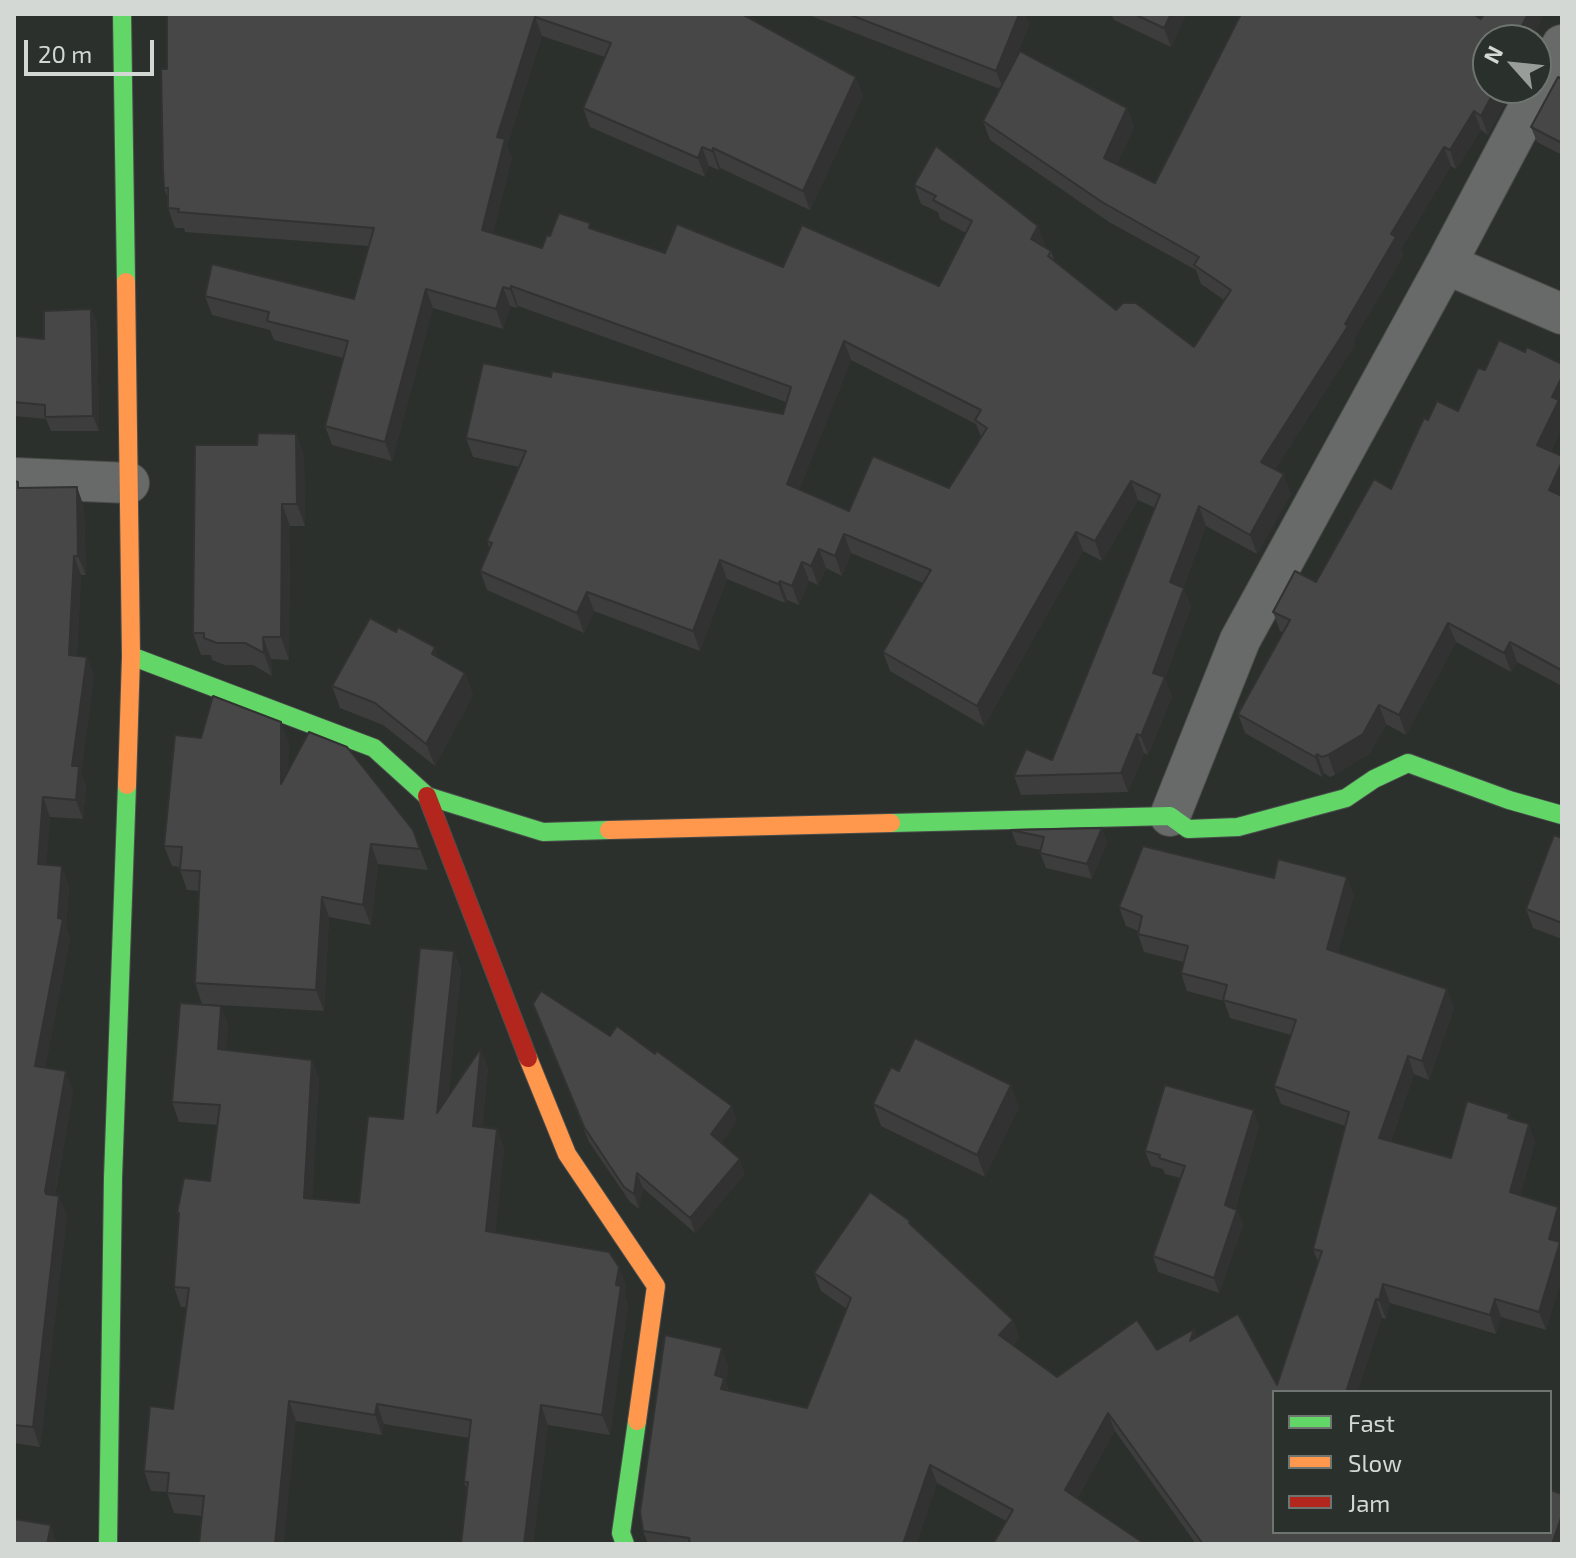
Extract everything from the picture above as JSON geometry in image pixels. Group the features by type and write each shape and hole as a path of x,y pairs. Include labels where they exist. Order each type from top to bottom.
{"street":[{"path":"108,1544 113,1178 131,656 122,14"},
{"path":"1170,816 1240,640 1562,45"},
{"path":"1446,264 1562,314"},
{"path":"14,478 129,483"},
{"path":"131,656 374,748 427,796 543,832 1170,816 1188,829 1238,827 1346,798 1374,779 1408,763 1509,800 1562,815"},
{"path":"427,796 492,970 567,1154 656,1286 621,1533 625,1544"}],"building":[{"path":"167,14 742,14 856,77 803,191 713,148 712,151 702,147 698,158 583,108 611,43 535,17 497,137 505,139 482,230 542,248 559,213 590,223 589,228 665,253 677,224 783,267 802,225 939,286 972,221 933,200 936,196 914,185 936,146 1038,226 1031,239 1051,251 1048,256 1116,310 1123,303 1136,303 1194,347 1231,290 1194,265 1199,257 1102,202 983,121 1020,51 1127,108 1104,158 1155,183 1241,14 1473,14 1481,19 1484,14 1528,14 1523,24 1472,24 1472,104 1487,104 1481,116 1474,111 1450,150 1444,147 1391,234 1396,237 1345,324 1348,326 1261,462 1284,474 1250,535 1199,506 1170,582 1184,588 1153,673 1165,677 1141,736 1137,734 1121,773 1014,776 1026,749 1052,760 1160,495 1131,481 1095,541 1076,532 977,706 883,652 931,570 844,534 835,556 819,549 811,566 802,562 792,586 780,581 778,584 720,560 693,631 587,592 577,613 480,571 492,543 487,541 526,451 466,438 483,363 551,377 552,371 783,414 791,387 511,286 510,289 503,287 496,309 426,289 385,442 325,426 348,341 267,321 269,312 205,296 212,264 354,299 374,228 178,212 179,209 168,208 168,188 164,188 163,170 161,69 167,69","holes":["844,341 981,410 975,420 987,428 949,488 873,456 849,511 787,484"]},
{"path":"848,14 1019,14 996,71"},
{"path":"1134,14 1171,14 1164,28"},
{"path":"1558,77 1562,79 1562,143 1531,127 1543,104 1552,104 1552,88"},
{"path":"91,309 93,416 45,417 45,405 14,402 14,336 44,339 44,311"},
{"path":"1499,340 1525,352 1527,347 1562,364 1562,377 1552,397 1559,400 1537,445 1562,456 1549,490 1562,496 1561,670 1510,642 1504,653 1448,623 1399,715 1379,705 1363,734 1328,755 1322,757 1317,754 1315,757 1238,714 1290,620 1273,612 1295,571 1316,582 1374,479 1391,489 1424,418 1428,420 1437,401 1458,411 1478,368 1485,370"},
{"path":"258,433 296,434 297,504 282,504 281,637 263,637 264,653 245,643 217,643 204,638 204,633 193,633 195,445 257,445"},
{"path":"14,481 18,482 18,488 77,487 78,556 74,556 69,655 87,657 72,766 79,766 76,800 43,797 38,864 62,866 58,918 63,919 35,1066 66,1071 45,1191 46,1194 59,1196 33,1427 14,1425"},
{"path":"370,618 396,632 398,627 435,647 432,654 465,673 426,744 375,703 332,686"},
{"path":"213,696 281,722 281,784 309,732 347,747 413,830 420,849 371,844 363,905 322,897 316,990 195,983 200,871 180,870 182,847 164,846 175,735 201,738"},
{"path":"1102,828 1087,864 1040,853 1044,837 1011,830"},
{"path":"1554,835 1562,838 1562,923 1526,909"},
{"path":"1143,846 1274,878 1278,859 1347,877 1327,949 1447,989 1422,1061 1408,1056 1379,1138 1451,1158 1467,1101 1509,1114 1508,1118 1529,1124 1510,1192 1558,1207 1549,1239 1560,1242 1539,1312 1495,1299 1490,1315 1383,1284 1347,1390 1272,1390 1272,1534 1552,1534 1552,1491 1562,1494 1562,1515 1552,1544 1203,1544 1108,1413 1065,1490 1145,1544 993,1544 1013,1510 930,1465 903,1544 690,1544 689,1538 643,1531 640,1512 665,1335 722,1348 715,1375 724,1378 721,1389 807,1408 851,1298 814,1273 870,1192 910,1221 1013,1320 999,1335 1057,1377 1137,1320 1157,1350 1194,1329 1190,1341 1238,1314 1277,1385 1322,1251 1313,1249 1349,1112 1274,1086 1296,1020 1223,1000 1227,985 1181,973 1188,946 1138,934 1142,916 1119,907"},
{"path":"420,948 454,951 437,1113 481,1048 473,1126 497,1129 486,1231 609,1252 619,1267 616,1285 621,1286 602,1415 541,1405 524,1544 461,1544 471,1420 377,1404 375,1415 289,1401 275,1544 199,1544 204,1496 167,1493 169,1473 144,1471 150,1406 173,1409 189,1288 174,1287 177,1213 184,1178 210,1181 220,1105 172,1102 180,1003 221,1006 218,1049 312,1060 304,1198 359,1203 368,1116 403,1119"},
{"path":"541,991 610,1036 617,1026 732,1106 711,1134 740,1159 690,1218 637,1173 634,1194 624,1187 584,1127 533,1004"},
{"path":"915,1038 1011,1085 977,1155 873,1104 891,1067 899,1071"},
{"path":"1165,1085 1254,1110 1225,1205 1237,1210 1214,1278 1153,1256 1185,1166 1145,1151"},
{"path":"14,1519 51,1525 47,1544 14,1544"}],"traffic: fast":[{"path":"122,14 126,282"},
{"path":"131,656 374,748 427,796 543,832 609,830"},
{"path":"891,823 1170,816 1188,829 1238,827 1346,798 1374,779 1408,763 1509,800 1562,815"},
{"path":"108,1544 113,1178 127,785"},
{"path":"625,1544 621,1533 637,1421"}],"traffic: slow":[{"path":"126,282 131,656 127,785"},
{"path":"609,830 891,823"},
{"path":"528,1058 567,1154 656,1286 637,1421"}],"traffic: jam":[{"path":"427,796 528,1058"}]}
